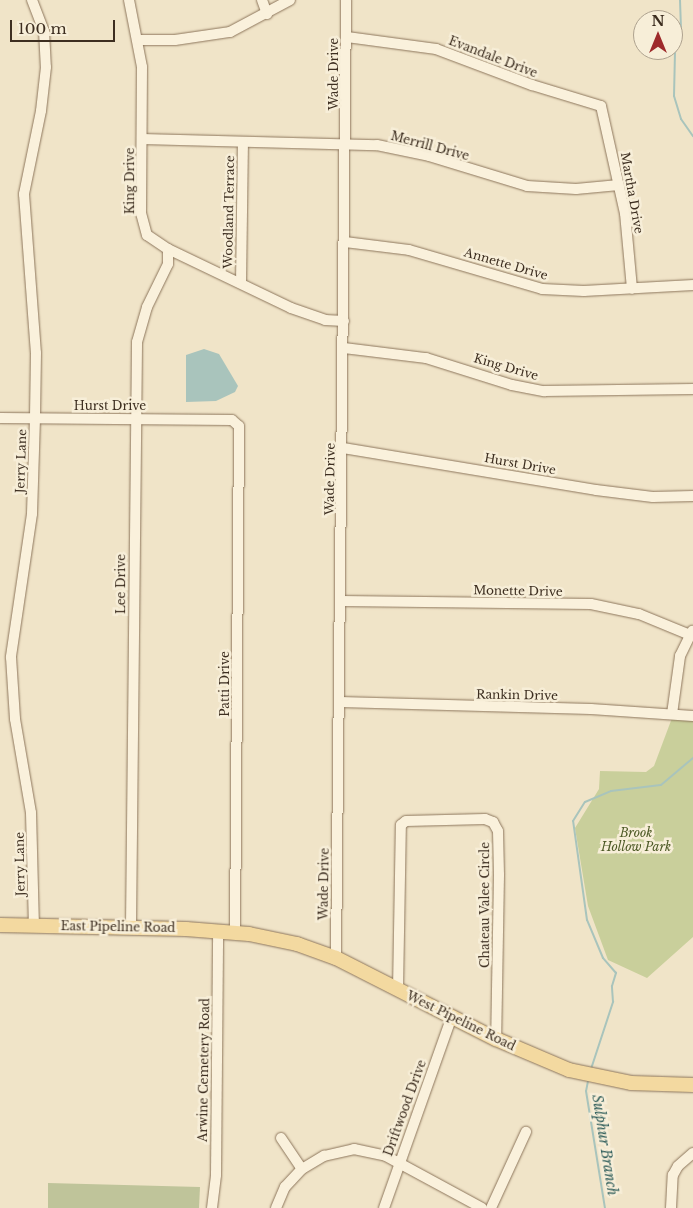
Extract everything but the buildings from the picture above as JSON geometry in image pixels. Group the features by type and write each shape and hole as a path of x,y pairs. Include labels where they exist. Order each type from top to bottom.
{"main road":[{"name":"East Pipeline Road","path":"0,925 132,926 235,933"},
{"name":"West Pipeline Road","path":"235,933 298,944 336,958 496,1039 569,1070 609,1080 660,1086 693,1085"}],"street":[{"name":"Jerry Lane","path":"32,0 44,31 46,67 41,111 24,194 36,353 32,514 11,657 15,719 31,813 34,925"},
{"name":"King Drive","path":"129,0 139,40 142,139 141,213 144,230 150,238 168,249 308,315 344,320"},
{"path":"262,0 267,14"},
{"path":"139,40 210,37 230,32 267,14 290,0"},
{"name":"Wade Drive","path":"336,958 343,448 346,0"},
{"name":"Evandale Drive","path":"346,37 436,49 532,86 600,104"},
{"name":"Martha Drive","path":"600,104 625,213 632,288"},
{"name":"Merrill Drive","path":"142,139 377,145 428,156 527,186 576,189 619,185"},
{"name":"Woodland Terrace","path":"241,283 243,142"},
{"name":"Annette Drive","path":"345,242 409,250 542,289 584,291 693,285"},
{"name":"Lee Drive","path":"132,926 135,419 140,328 168,264 168,249"},
{"name":"King Drive","path":"344,348 426,358 512,385 544,391 693,389"},
{"name":"Hurst Drive","path":"0,418 232,420 239,426 240,434"},
{"name":"Patti Drive","path":"235,933 240,434"},
{"name":"Hurst Drive","path":"343,448 596,490 653,497 693,496"},
{"name":"Monette Drive","path":"341,601 591,604 639,614 691,632"},
{"path":"672,714 680,656 691,632"},
{"name":"Rankin Drive","path":"340,702 693,716"},
{"name":"Chateau Valee Circle","path":"398,990 401,825 416,821 484,819 493,822 498,831 499,875 496,1039"},
{"name":"Arwine Cemetery Road","path":"212,1208 216,1175 218,932"},
{"name":"Driftwood Drive","path":"384,1208 452,1016"},
{"path":"490,1208 526,1132"},
{"path":"281,1138 302,1169"},
{"path":"276,1208 285,1187 302,1169 324,1156 354,1149 399,1162 482,1208"},
{"path":"671,1208 672,1182 678,1166 693,1153"}],"green space":[{"name":"Brook Hollow Park","path":"672,718 693,720 693,937 647,978 608,960 588,906 575,828 599,789 600,771 646,772 654,766"},
{"path":"48,1183 200,1187 199,1208 48,1208"}],"water":[{"path":"204,349 219,354 238,386 235,392 216,401 186,402 186,355"}],"waterway":[{"name":"Sulphur Branch","path":"680,0 681,30 675,52 674,96 681,119 693,136"},
{"name":"Sulphur Branch","path":"591,1069 613,1002 612,986 616,973 603,958 587,920 573,821 585,802 611,791 661,785 693,758"},
{"name":"Sulphur Branch","path":"588,1081 586,1091 605,1208"}]}
